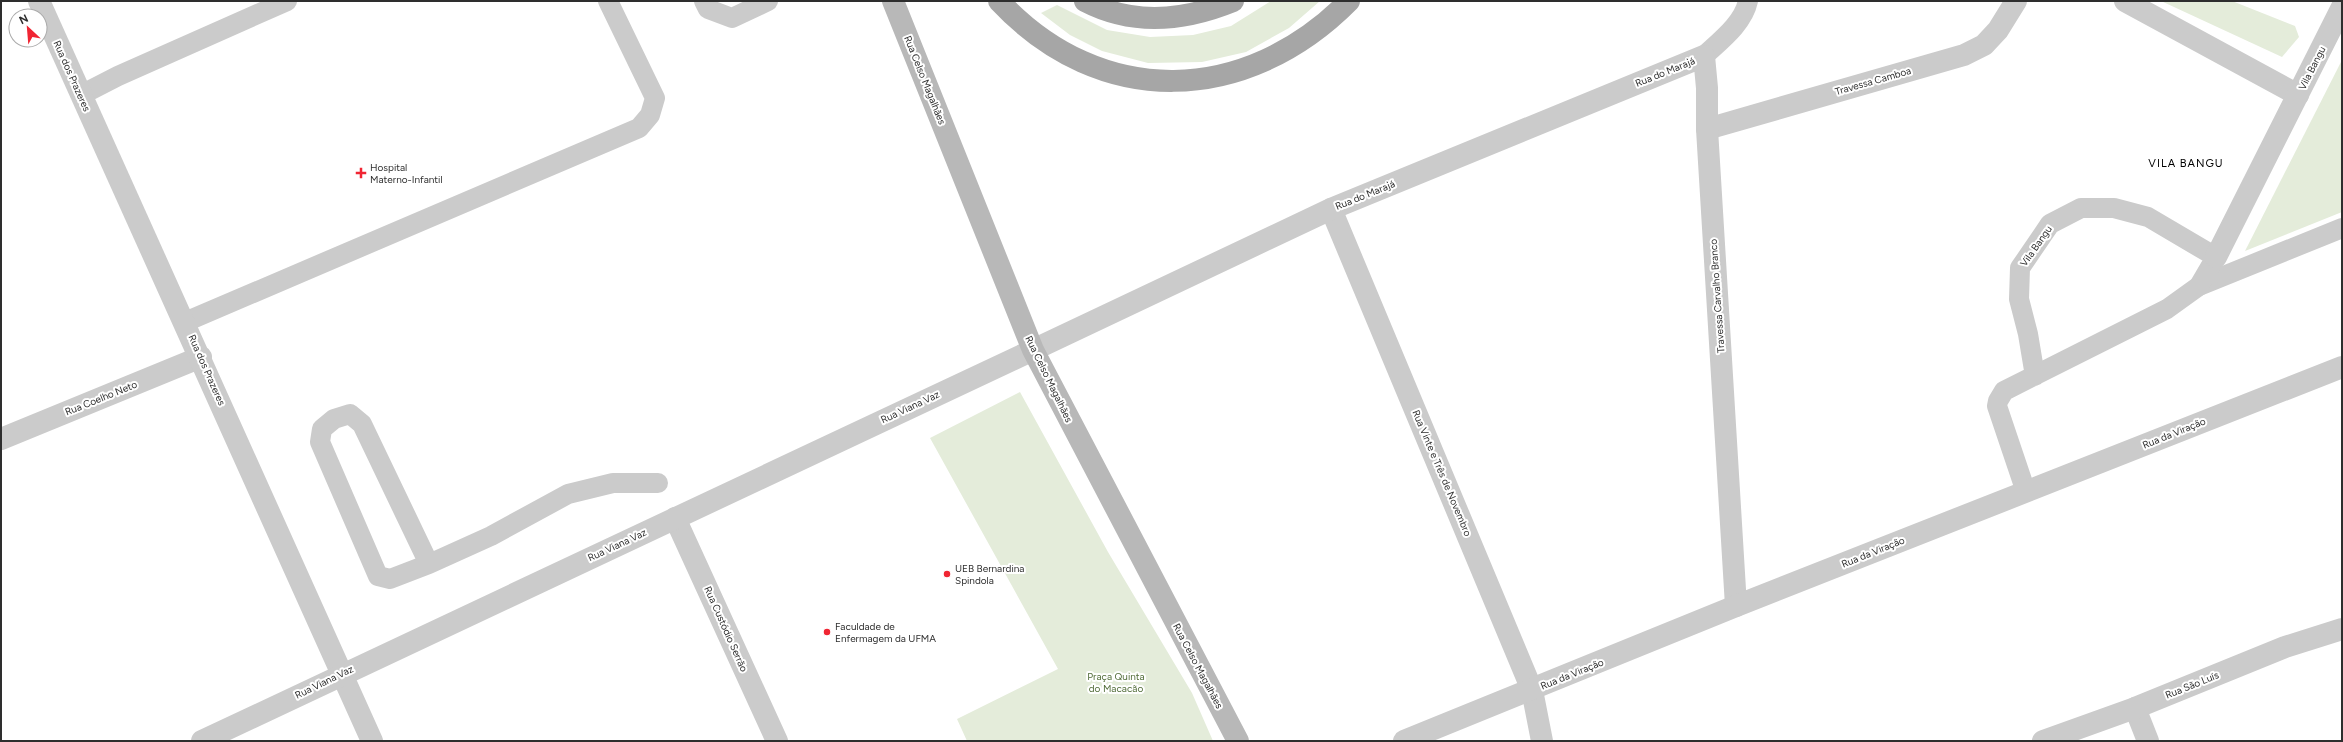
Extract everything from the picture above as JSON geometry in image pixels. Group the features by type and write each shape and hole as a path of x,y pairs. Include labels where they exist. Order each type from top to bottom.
{"main road":[{"name":"Rua Celso Magalhães","path":"893,1 1033,350 1238,741"},
{"path":"999,1 1033,33 1067,54 1104,71 1132,78 1164,81 1196,80 1227,74 1256,65 1279,54 1310,34 1349,1"},
{"path":"1085,1 1107,11 1146,19 1194,14 1233,1"},
{"path":"1310,34 1326,18 1338,1"}],"street":[{"name":"Rua dos Prazeres","path":"39,1 185,322 372,741"},
{"name":"Travessa Camboa","path":"1707,129 1964,55 1984,45 1998,30 2016,1"},
{"path":"2125,1 2298,95"},
{"name":"Vila Bangu","path":"2216,257 2342,7"},
{"name":"Rua do Marajá","path":"1033,350 1331,208 1704,56"},
{"name":"Travessa Carvalho Branco","path":"1704,56 1707,88 1707,129 1736,606"},
{"name":"Rua Vinte e Três de Novembro","path":"1331,208 1532,690 1542,741"},
{"name":"Rua Viana Vaz","path":"202,741 341,674 1033,350"},
{"name":"Rua Coelho Neto","path":"1,439 200,357"},
{"name":"Rua da Viração","path":"1404,741 1736,606 2342,367"},
{"name":"Rua Custódio Serrão","path":"675,518 777,741"},
{"name":"Rua São Luís","path":"2043,741 2135,708 2285,647 2342,629"},
{"path":"2135,708 2148,741"}],"lane":[{"path":"81,95 118,76 287,1"},
{"path":"185,322 639,128 650,115 655,98 608,1"},
{"path":"704,1 708,9 732,18 768,1"},
{"path":"1704,56 1732,30 1746,9 1748,1"},
{"name":"Vila Bangu","path":"2026,492 1997,406 1998,401 2004,391 2035,376 2167,309 2198,286 2216,257 2148,217 2114,208 2081,208 2050,224 2020,268 2019,299 2028,334 2035,376"},
{"path":"2198,286 2342,228"},
{"path":"429,564 362,424 350,414 334,419 322,428 320,442 378,576 390,579 429,564 491,536 568,494 613,483 658,483"}],"green space":[{"path":"1271,1 1320,1 1289,28 1246,52 1202,62 1148,63 1102,51 1070,35 1041,13 1057,5 1107,30 1150,37 1193,35 1231,26"},
{"path":"2161,1 2232,1 2295,26 2299,37 2282,57"},
{"path":"2342,60 2342,212 2245,251"},
{"name":"Praça Quinta do Macacão","path":"1020,392 1108,552 1192,693 1213,741 967,741 957,719 1058,669 930,438"}],"place":[{"name":"Hospital Materno-Infantil","path":"361,173"},
{"name":"UEB Bernardina Spindola","path":"947,574"},
{"name":"Faculdade de Enfermagem da UFMA","path":"827,632"}],"district":[{"name":"VILA BANGU","path":"2186,163"}]}
